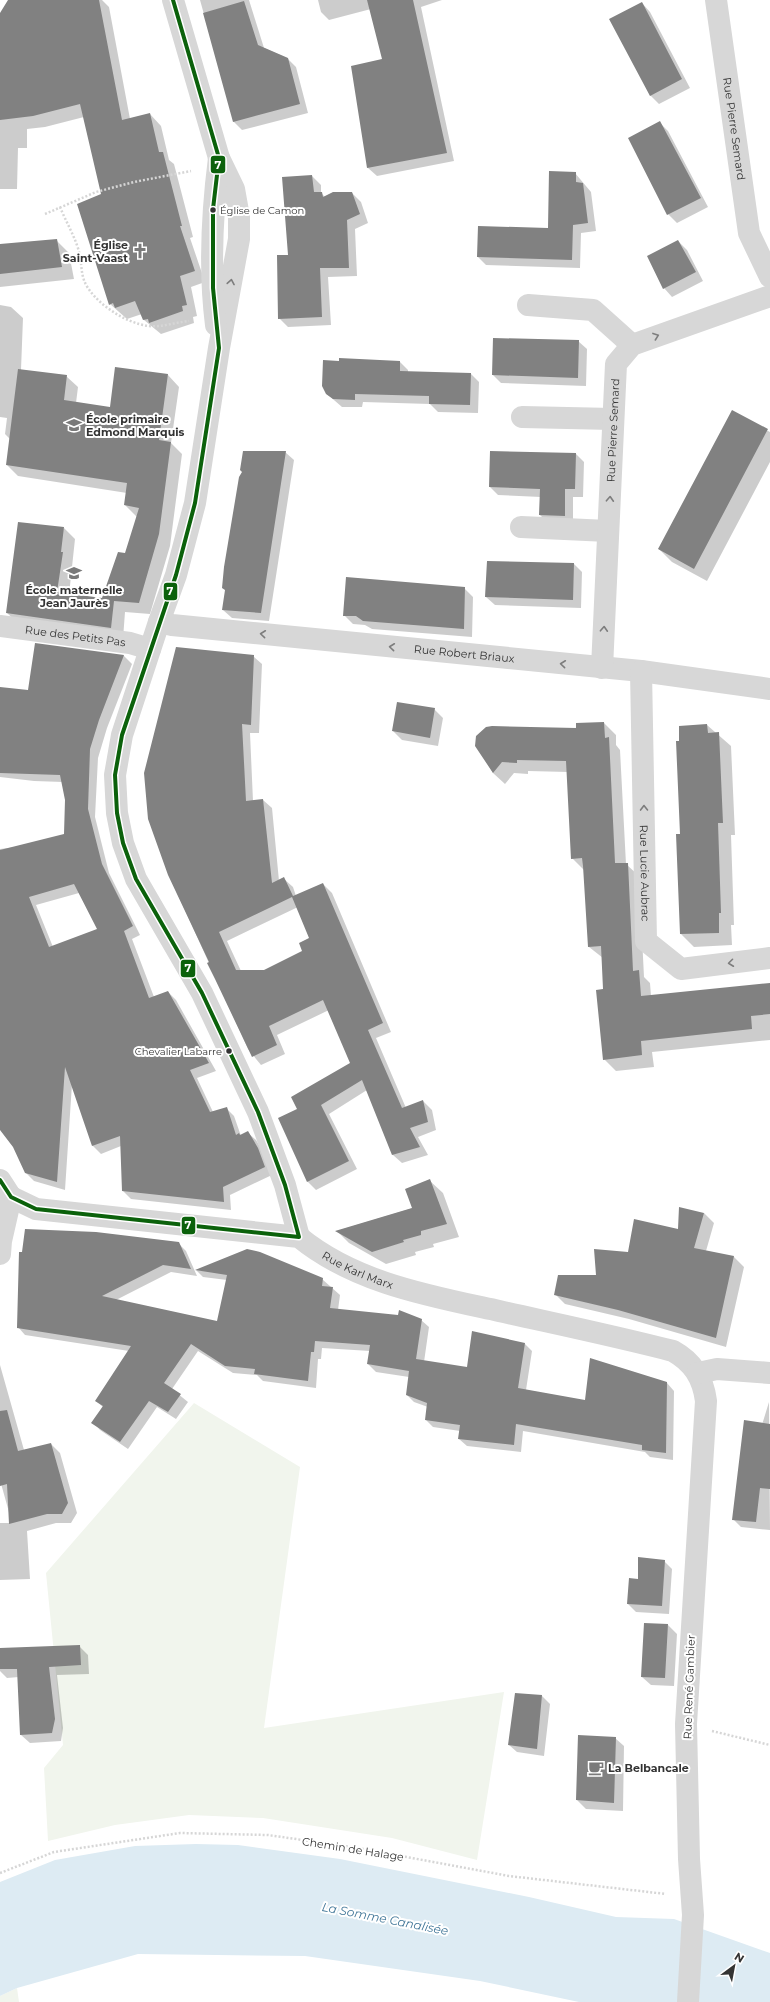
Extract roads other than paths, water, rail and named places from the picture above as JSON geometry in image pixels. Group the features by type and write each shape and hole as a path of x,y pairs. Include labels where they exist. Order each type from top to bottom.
{"street":[{"path":"0,1254 6,1188 36,1209 299,1237 285,1185 258,1112 202,993 136,879 123,843 117,813 116,775 122,735 158,622 176,575 195,503 219,348 213,288 213,209 219,158 173,0"},
{"name":"Rue Pierre Semard","path":"716,0 748,233 770,277"},
{"path":"528,305 593,310 632,345 770,296"},
{"name":"Rue Pierre Semard","path":"602,668 616,364 632,345"},
{"path":"522,416 613,419"},
{"path":"521,527 608,531"},
{"name":"Rue Robert Briaux","path":"158,622 172,625 641,671 770,689"},
{"name":"Rue des Petits Pas","path":"0,626 130,644 150,649"},
{"name":"Rue Lucie Aubrac","path":"641,671 646,940 681,969 770,958"},
{"name":"Rue Karl Marx","path":"299,1237 318,1252 351,1270 386,1282 432,1296 673,1351 684,1358 698,1373"},
{"path":"698,1373 717,1368 770,1373"},
{"name":"Rue René Gambier","path":"688,2002 693,1915 689,1859 686,1724 706,1401 704,1387 698,1373"}],"water":[{"name":"La Somme Canalisée","path":"196,1844 238,1845 340,1859 529,1897 616,1917 674,1919 770,1953 770,2002 579,2002 480,1981 305,1956 138,1954 17,1988 0,1996 0,1882 55,1860 135,1846"}],"place":[{"name":"Église de Camon","path":"213,210"},
{"name":"Église Saint-Vaast","path":"140,251"},
{"name":"École primaire Edmond Marquis","path":"74,425"},
{"name":"École maternelle Jean Jaurès","path":"74,573"},
{"name":"Chevalier Labarre","path":"229,1051"},
{"name":"La Belbancale","path":"596,1768"}]}
